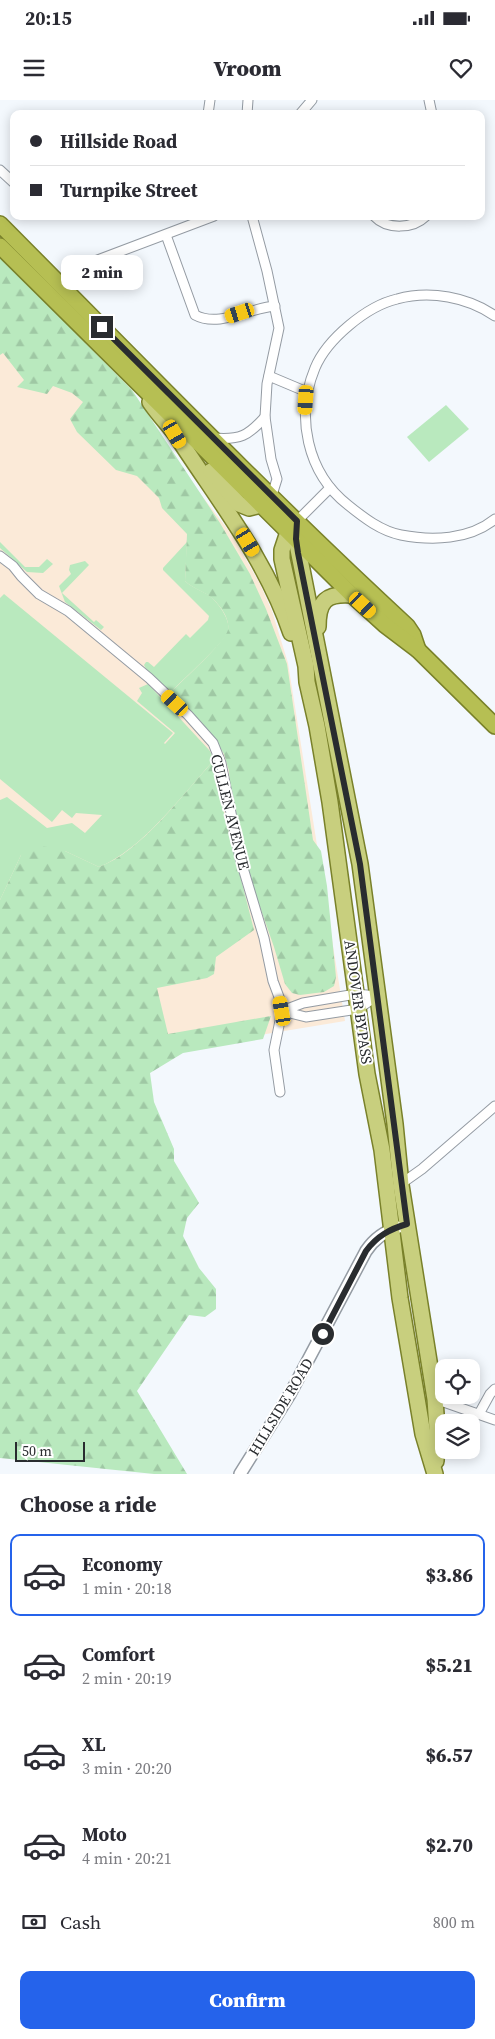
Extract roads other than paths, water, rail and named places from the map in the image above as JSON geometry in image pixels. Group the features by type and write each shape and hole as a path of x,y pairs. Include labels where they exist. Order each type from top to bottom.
{"highway":[{"path":"0,224 214,438 266,500 352,595 389,628 418,650 495,726"},
{"path":"2,250 143,387 266,500"},
{"path":"294,531 407,626 413,635 418,650"}],"main road":[{"path":"143,387 152,404 241,530 265,571 288,626 307,682"},
{"path":"175,434 188,444 238,504 249,508 266,500"},
{"name":"ANDOVER BYPASS","path":"294,531 282,550 282,559 306,666 307,682 325,766 367,1074 382,1150 390,1229 400,1298 423,1434 435,1474"},
{"name":"ANDOVER BYPASS","path":"294,531 359,854 395,1124 401,1185 435,1399"},
{"path":"319,654 318,615 321,605 326,598 334,594 352,595"},
{"name":"ANDOVER BYPASS","path":"435,1404 435,1474"}],"street":[{"path":"303,110 312,100"},
{"path":"0,170 10,179"},
{"path":"95,261 204,220"},
{"path":"253,220 279,328 269,376 265,417 276,479 266,500"},
{"path":"380,220 385,223 405,226 415,225 421,220"},
{"path":"166,235 195,315 203,320 213,320 254,309 275,306"},
{"path":"495,316 483,308 442,296 397,299 371,311 341,333 315,367 307,392 305,413 307,438 315,462 330,488 342,500 377,526 397,534 420,539 442,539 486,527 495,519"},
{"path":"269,376 307,392"},
{"path":"214,438 245,436 265,417"},
{"path":"294,531 330,488"},
{"name":"CULLEN AVENUE","path":"0,556 13,566 39,594 68,612 149,678 188,715 213,743 221,763 240,858 262,932 282,1011"},
{"path":"282,1011 303,1003 356,994 377,996"},
{"path":"282,1011 306,1017 358,1009 377,996"},
{"path":"280,1092 274,1050 282,1011"},
{"path":"386,1191 401,1185 495,1106"},
{"name":"HILLSIDE ROAD","path":"240,1474 290,1394 366,1251 373,1241 390,1229 407,1224"},
{"path":"450,1404 479,1414 495,1389"},
{"path":"480,1414 495,1420"}]}
